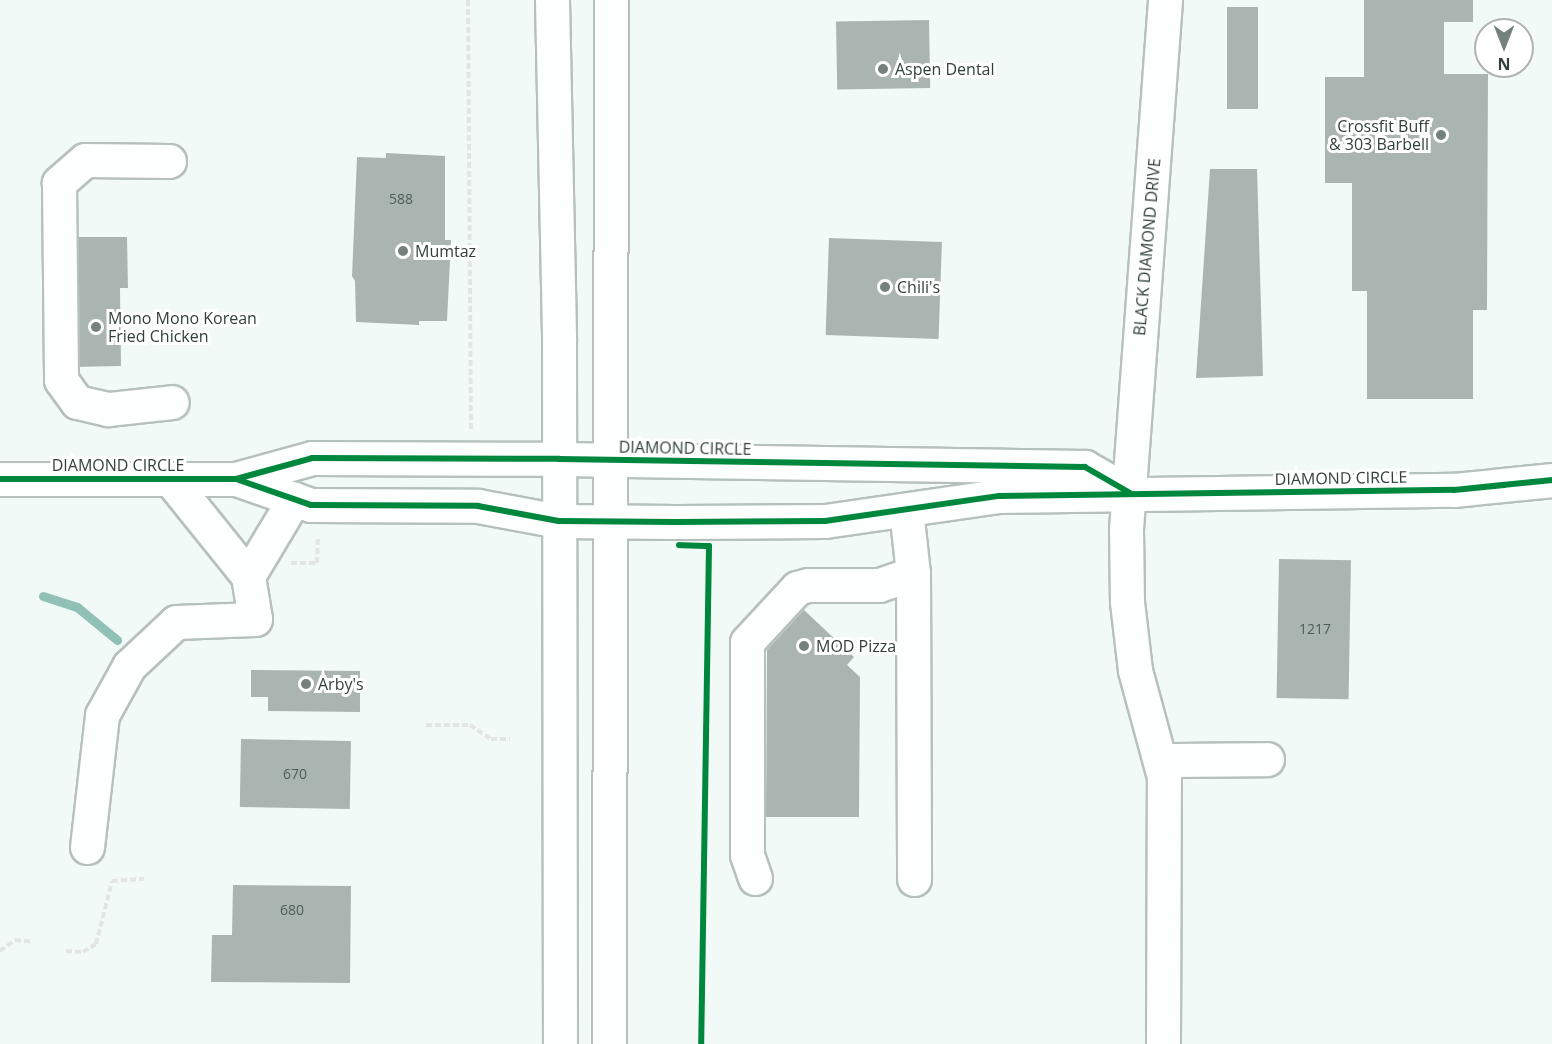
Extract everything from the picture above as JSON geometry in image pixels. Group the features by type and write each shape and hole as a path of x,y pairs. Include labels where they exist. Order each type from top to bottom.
{"street":[{"path":"552,0 559,459 560,1044"},
{"path":"609,1044 608,460 611,0"},
{"name":"BLACK DIAMOND DRIVE","path":"1163,1044 1162,760 1135,670 1127,602 1130,441 1165,0"},
{"path":"169,161 85,160 59,183 61,380 77,402 108,409 172,402"},
{"name":"DIAMOND CIRCLE","path":"0,478 236,479 312,458 559,459 1085,467 1130,493"},
{"path":"87,847 102,715 129,666 176,622 255,619 248,576 170,479"},
{"name":"DIAMOND CIRCLE","path":"236,479 311,505 478,506 559,521 811,522 999,496 1454,490 1552,480"},
{"path":"248,576 294,499"},
{"path":"906,510 913,573 914,879"},
{"path":"755,878 747,855 747,642 797,588 808,585 879,585 913,573"},
{"path":"1162,760 1267,759"}],"path":[{"path":"468,0 471,430 479,426"},
{"path":"283,563 318,563 318,537"},
{"path":"426,725 470,725 491,739 510,739"},
{"path":"66,951 83,952 96,944 112,881 144,879"},
{"path":"0,951 15,940 33,942"}],"building":[{"path":"1364,0 1473,0 1473,22 1444,22 1444,74 1474,74 1474,78 1488,78 1487,310 1473,310 1473,399 1367,399 1367,291 1352,291 1352,183 1325,183 1325,77 1364,77"},
{"path":"1227,7 1258,7 1258,109 1227,109"},
{"name":"Aspen Dental","path":"929,20 930,88 837,90 836,22"},
{"path":"386,153 445,156 445,240 451,240 447,321 419,321 419,325 356,322 355,281 352,276 357,157 386,158"},
{"path":"1210,169 1257,169 1263,376 1196,378"},
{"name":"Mono Mono Korean Fried Chicken","path":"71,237 127,237 128,288 120,288 121,366 73,367"},
{"name":"Chili's","path":"829,238 942,242 939,339 826,335"},
{"path":"1279,559 1351,560 1349,699 1277,698"},
{"path":"804,610 854,657 847,665 860,677 859,817 766,817 767,650"},
{"name":"Arby's","path":"251,670 360,671 360,712 268,711 268,697 251,697"},
{"path":"241,739 351,741 350,809 240,807"},
{"path":"233,885 351,886 350,983 211,982 212,935 232,935"}],"waterway":[{"path":"43,596 77,607 117,640"}],"cycle path":[{"path":"0,479 236,479 312,458 559,459 1085,467 1130,493"},
{"path":"236,479 311,505 478,506 559,521 676,522 825,521 999,496 1454,490 1552,480"},
{"path":"679,545 709,546 701,1044"}],"place":[{"name":"Aspen Dental","path":"883,69"},
{"name":"Crossfit Buff & 303 Barbell","path":"1441,135"},
{"name":"Mumtaz","path":"403,251"},
{"name":"Chili's","path":"885,287"},
{"name":"Mono Mono Korean Fried Chicken","path":"96,327"},
{"name":"MOD Pizza","path":"804,646"},
{"name":"Arby's","path":"306,684"}]}
